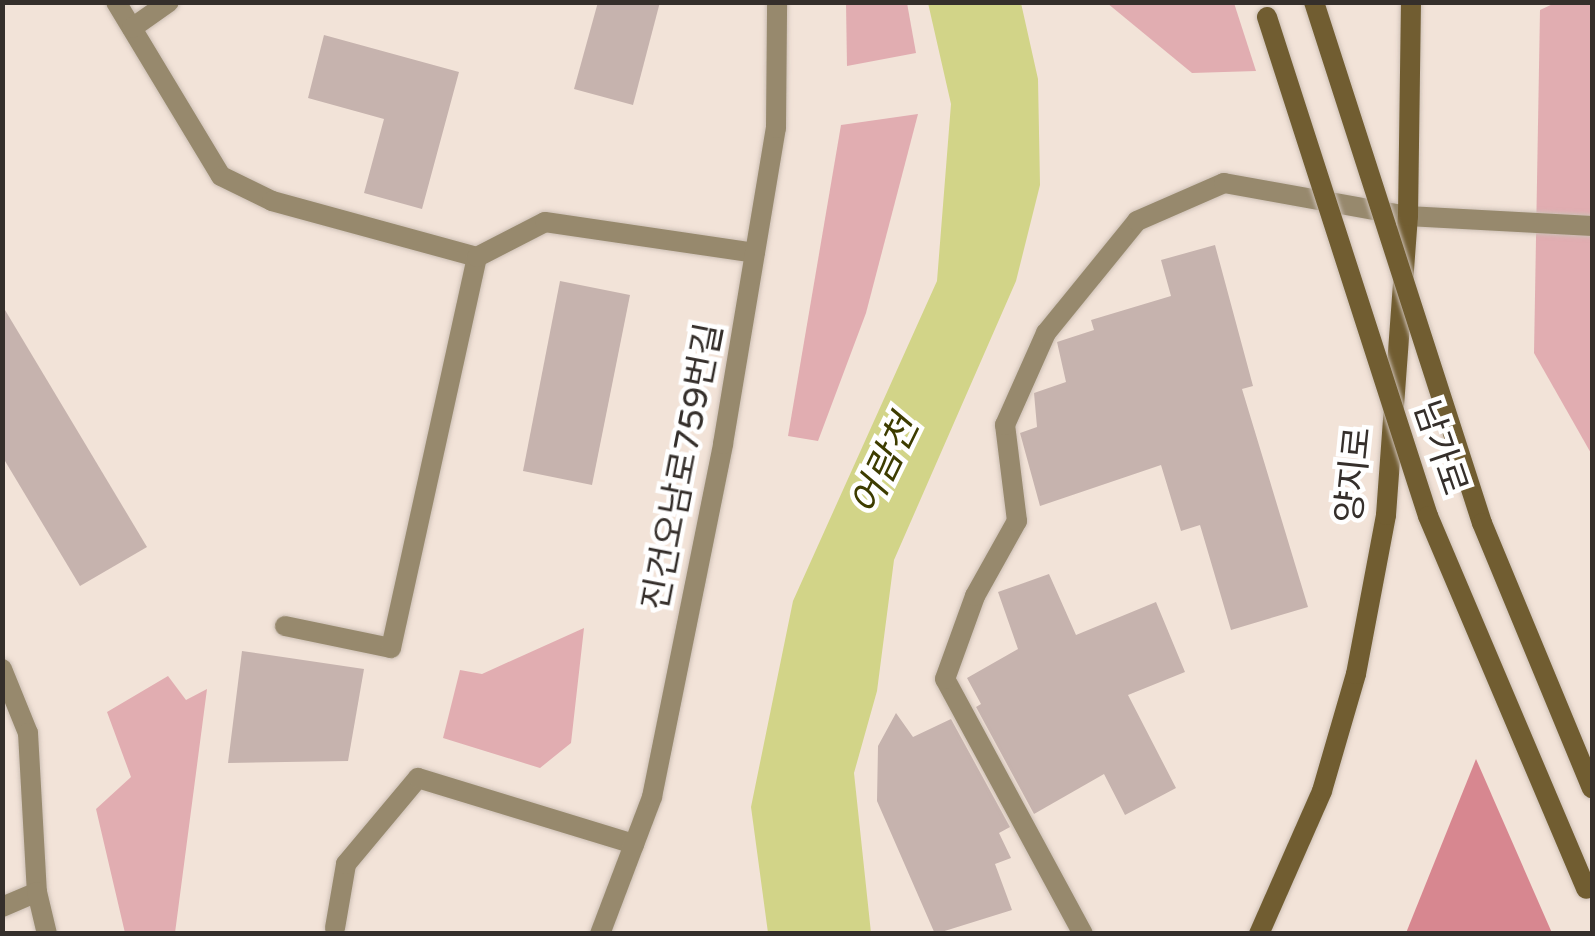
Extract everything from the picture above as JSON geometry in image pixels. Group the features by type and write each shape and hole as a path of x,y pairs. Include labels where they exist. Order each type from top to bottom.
{"main road":[{"name":"남가로","path":"1314,2 1482,523 1592,788"},
{"name":"양지로","path":"1259,934 1322,791 1356,674 1386,514 1408,216 1411,2"},
{"name":"남가로","path":"1265,10 1428,516 1589,895"}],"street":[{"path":"116,2 221,176 272,201 477,257 545,222 755,253"},
{"path":"132,28 169,2"},
{"name":"진건오남로759번길","path":"600,934 652,797 776,128 777,2"},
{"path":"1083,934 945,679 976,596 1017,521 1004,425 1046,334 1137,221 1224,183 1408,216 1592,226"},
{"path":"286,626 391,648 477,257"},
{"path":"2,669 28,733 37,892 47,934"},
{"path":"335,928 346,864 418,778 634,844"},
{"path":"2,907 37,892"}],"shaded area":[{"path":"846,3 907,3 916,53 847,66"},
{"path":"1107,3 1234,3 1256,71 1192,73"},
{"path":"1555,3 1592,3 1592,455 1534,353 1540,10"},
{"path":"918,114 866,313 818,441 788,436 841,125"},
{"path":"584,628 571,743 540,768 443,738 460,670 482,674"},
{"path":"168,676 186,700 207,689 175,933 125,933 96,809 131,777 107,712"},
{"path":"1476,759 1552,933 1406,933"}],"water":[{"name":"어람천","path":"928,3 1021,3 1038,79 1040,185 1016,281 894,560 877,691 854,773 871,933 768,933 751,807 793,601 937,281 951,104"}],"building":[{"path":"598,2 660,2 633,105 574,89"},
{"path":"324,35 459,72 422,209 364,193 384,119 308,98"},
{"path":"1215,245 1253,386 1242,389 1308,607 1231,630 1200,525 1181,531 1161,465 1040,506 1020,433 1037,427 1034,393 1066,382 1057,342 1094,330 1091,320 1171,296 1161,260"},
{"path":"560,281 630,295 592,485 523,471"},
{"path":"2,305 147,547 80,586 2,456"},
{"path":"1049,574 1076,635 1156,602 1185,672 1128,695 1176,788 1125,815 1104,774 1034,814 976,707 981,704 967,678 1018,649 998,592"},
{"path":"242,651 364,669 348,761 228,763"},
{"path":"896,713 913,737 951,719 1010,827 999,833 1011,858 995,864 1012,910 935,934 877,801 878,746"}]}
